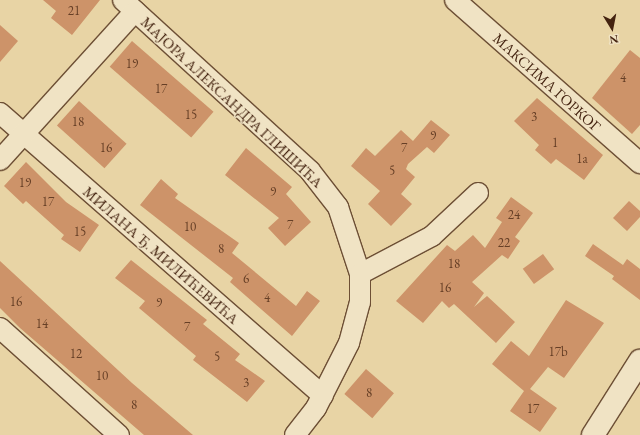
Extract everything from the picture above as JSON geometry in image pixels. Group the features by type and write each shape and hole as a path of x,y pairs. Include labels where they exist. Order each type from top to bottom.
{"street":[{"name":"МАКСИМА ГОРКОГ","path":"455,0 640,163"},
{"path":"0,160 24,134 129,5"},
{"name":"МАЈОРА АЛЕКСАНДРА ГЛИШИЋА","path":"129,5 310,171 329,192 346,224 360,274 357,320 323,396 295,435"},
{"name":"МИЛАНА Ђ. МИЛИЋЕВИЋА","path":"0,113 323,396"},
{"path":"360,274 432,236 478,193"},
{"path":"0,328 119,435"},
{"path":"593,435 640,361"}],"building":[{"path":"43,0 100,0 72,35 51,18 56,11"},
{"path":"0,25 18,41 0,62"},
{"path":"132,41 214,112 191,138 110,67"},
{"path":"630,50 640,58 640,125 632,134 592,98"},
{"path":"537,98 603,155 584,180 556,159 551,164 535,150 539,145 514,121"},
{"path":"79,101 127,144 104,168 57,126"},
{"path":"431,120 450,135 434,153 427,147 408,164 406,169 415,177 401,194 412,204 391,226 368,204 380,191 351,166 366,148 375,156 401,130 413,141"},
{"path":"246,148 292,187 286,194 311,222 285,246 268,228 279,218 225,175"},
{"path":"26,162 66,202 99,225 80,252 61,239 64,235 26,201 23,204 4,186"},
{"path":"161,179 178,194 175,198 239,243 232,253 296,306 307,291 320,301 292,336 230,282 233,278 140,205"},
{"path":"511,197 533,213 515,237 520,241 508,259 502,255 472,282 484,293 474,307 487,296 515,322 496,343 454,304 449,308 442,301 423,323 396,301 447,245 455,251 473,235 485,248 502,222 496,218"},
{"path":"629,201 640,211 640,217 627,231 613,218"},
{"path":"593,244 623,265 627,259 640,269 640,300 612,279 614,276 585,256"},
{"path":"543,254 554,269 534,284 523,269"},
{"path":"131,260 207,320 203,324 240,354 235,360 265,381 247,402 193,360 196,356 139,308 145,301 115,278"},
{"path":"0,261 132,383 193,435 144,435 20,328 0,308"},
{"path":"566,300 604,323 564,378 548,367 530,389 557,408 540,432 510,411 524,391 492,364 511,341 529,356"},
{"path":"366,369 394,393 372,418 344,394"}]}
